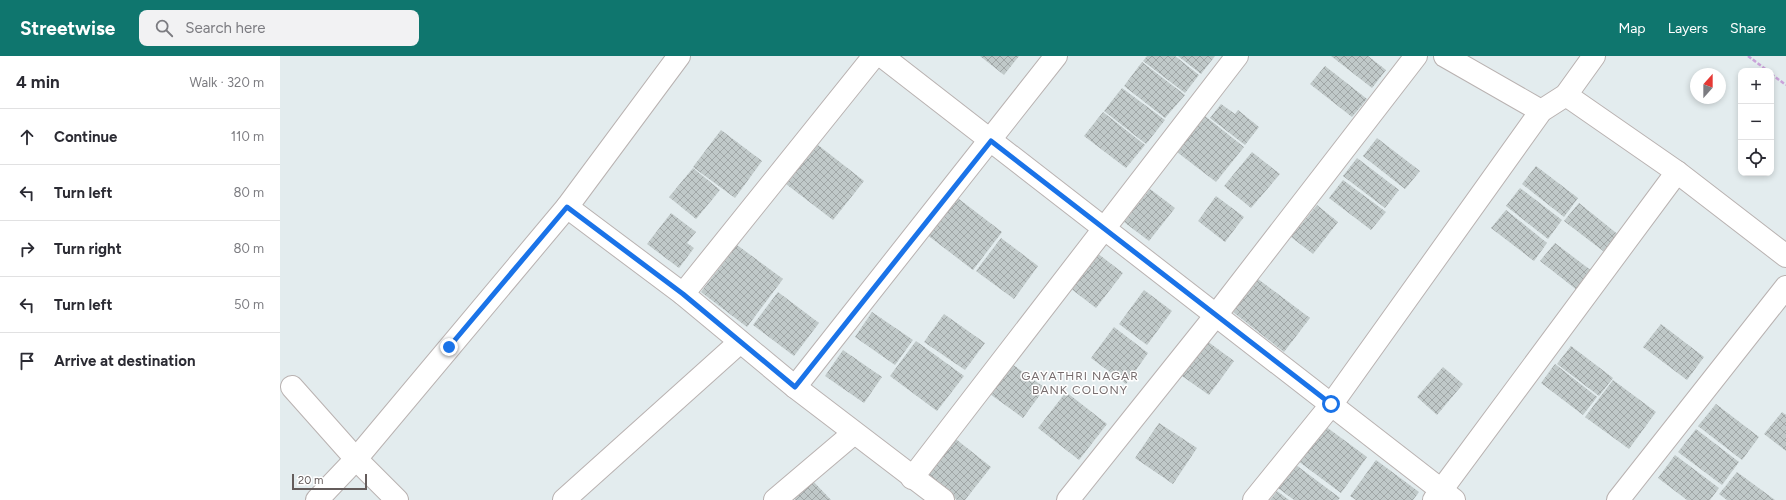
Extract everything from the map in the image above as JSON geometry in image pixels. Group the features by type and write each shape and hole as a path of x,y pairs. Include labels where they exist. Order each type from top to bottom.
{"street":[{"path":"317,500 356,459 567,207 679,56"},
{"path":"683,294 874,56"},
{"path":"882,56 1331,404 1443,497 1677,172"},
{"path":"795,387 991,141 1056,56"},
{"path":"912,478 1237,56"},
{"path":"1068,500 1216,315 1416,56"},
{"path":"1445,56 1541,111"},
{"path":"1254,500 1331,404 1541,111 1566,95 1594,56"},
{"path":"1566,95 1677,172 1786,256"},
{"path":"567,207 683,294 795,387 912,478 943,500"},
{"path":"1618,500 1786,287"},
{"path":"564,500 740,342"},
{"path":"292,387 356,459 397,500"},
{"path":"776,500 854,433"}],"path":[{"path":"1748,56 1764,68"},
{"path":"1774,76 1786,85"}],"building":[{"path":"980,56 1019,56 1004,75"},
{"path":"1147,56 1175,56 1199,75 1185,93 1143,61"},
{"path":"1178,56 1215,56 1201,74"},
{"path":"1331,56 1368,56 1386,70 1372,88"},
{"path":"1142,62 1185,95 1165,118 1124,86"},
{"path":"1325,66 1367,99 1352,117 1310,84"},
{"path":"1122,88 1165,120 1146,144 1104,111"},
{"path":"1221,104 1235,114 1238,110 1259,127 1245,145 1210,118"},
{"path":"1103,112 1145,145 1126,168 1084,136"},
{"path":"1205,116 1244,147 1216,182 1177,152"},
{"path":"721,130 762,161 735,198 693,167"},
{"path":"1377,138 1420,171 1405,189 1363,156"},
{"path":"818,145 864,181 833,220 786,184"},
{"path":"1252,152 1280,174 1251,208 1224,186"},
{"path":"1357,158 1399,190 1385,208 1343,176"},
{"path":"1536,166 1578,198 1564,217 1522,184"},
{"path":"693,168 720,190 696,219 669,197"},
{"path":"1343,180 1386,212 1371,230 1329,198"},
{"path":"1520,188 1562,220 1548,239 1506,206"},
{"path":"1150,189 1175,208 1149,241 1124,222"},
{"path":"955,196 1002,232 973,270 926,234"},
{"path":"1216,196 1244,217 1225,242 1198,221"},
{"path":"1579,203 1620,236 1607,254 1564,221"},
{"path":"1317,205 1338,222 1313,254 1291,237"},
{"path":"1506,210 1547,243 1534,261 1491,228"},
{"path":"671,213 696,232 687,243 694,248 679,268 647,244"},
{"path":"1001,238 1038,266 1014,299 976,271"},
{"path":"1555,243 1597,275 1582,294 1540,261"},
{"path":"737,245 783,279 747,327 701,292"},
{"path":"1097,253 1123,273 1096,308 1070,288"},
{"path":"1258,279 1310,318 1284,352 1233,312"},
{"path":"1144,290 1172,311 1147,345 1119,324"},
{"path":"778,292 819,323 794,356 753,325"},
{"path":"872,312 913,340 895,365 855,337"},
{"path":"944,314 985,343 965,370 924,342"},
{"path":"1661,324 1704,357 1687,380 1643,347"},
{"path":"1114,327 1148,353 1126,384 1091,358"},
{"path":"916,341 964,376 937,411 890,376"},
{"path":"1207,341 1234,361 1209,395 1182,376"},
{"path":"1571,346 1613,378 1599,396 1557,364"},
{"path":"843,350 882,377 864,403 825,376"},
{"path":"1012,364 1045,388 1023,418 990,394"},
{"path":"1555,364 1597,397 1583,415 1541,383"},
{"path":"1443,367 1463,384 1437,415 1417,397"},
{"path":"1613,380 1656,412 1629,449 1585,417"},
{"path":"1066,392 1107,424 1079,460 1038,428"},
{"path":"1716,404 1759,437 1742,460 1698,426"},
{"path":"1782,412 1786,415 1786,451 1764,434"},
{"path":"1159,423 1197,448 1173,484 1135,458"},
{"path":"1325,426 1367,457 1341,493 1298,461"},
{"path":"1696,429 1739,462 1722,485 1678,452"},
{"path":"952,436 991,467 965,500 957,500 923,473"},
{"path":"1675,455 1719,488 1710,500 1687,500 1658,478"},
{"path":"1376,460 1419,492 1413,500 1356,500 1350,496"},
{"path":"1296,465 1340,498 1338,500 1294,500 1278,488"},
{"path":"1737,472 1775,500 1727,500 1719,494"},
{"path":"811,479 831,500 796,500 792,497"},
{"path":"1277,491 1289,500 1270,500"}],"district":[{"name":"GAYATHRI NAGAR BANK COLONY","path":"1080,383"}],"route":[{"path":"449,347 567,207 683,294 795,387 991,141 1331,404"}]}
